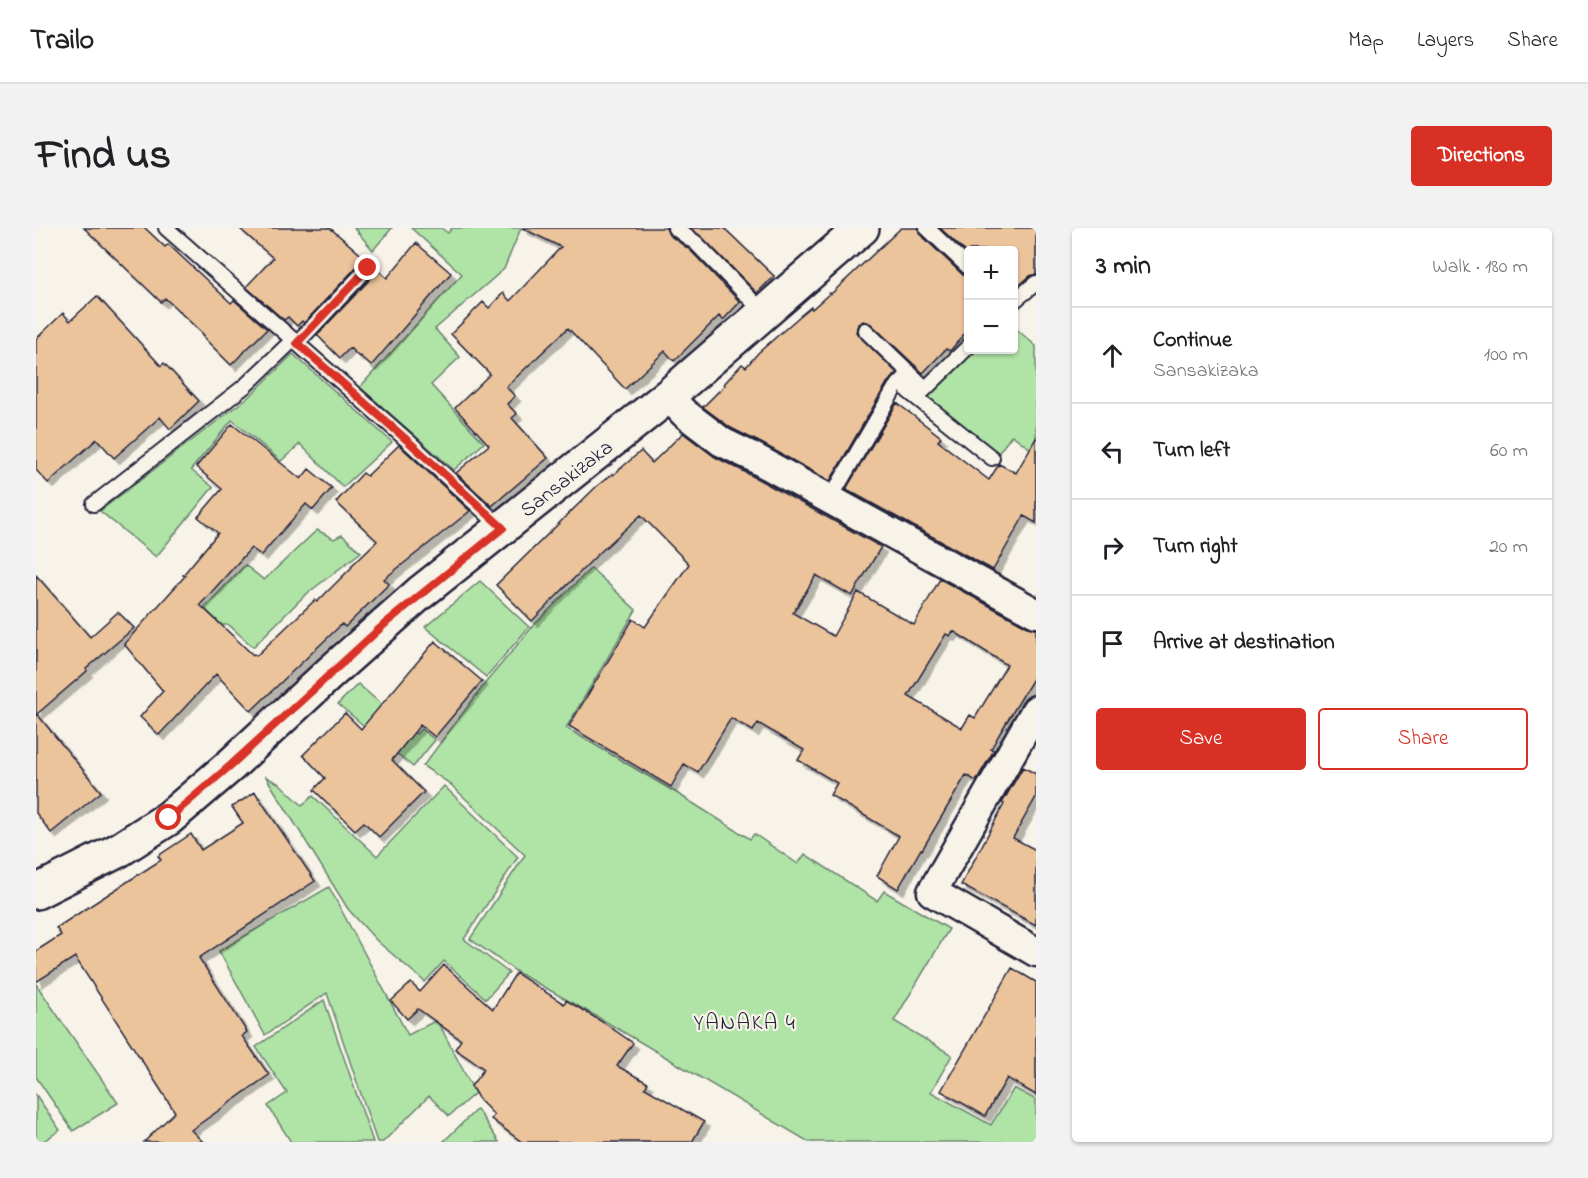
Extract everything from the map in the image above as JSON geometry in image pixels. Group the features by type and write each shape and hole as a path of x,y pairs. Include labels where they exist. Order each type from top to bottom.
{"main road":[{"name":"Sansakizaka","path":"36,892 118,850 176,813 387,622 668,396 862,228"}],"street":[{"path":"668,396 684,413 722,442 1036,613"},
{"path":"1036,710 932,892 1036,951"}],"lane":[{"path":"166,228 408,441 503,528"},
{"path":"675,228 696,243 764,314"},
{"path":"927,228 964,263"},
{"path":"94,504 245,386 295,342 368,268"},
{"path":"1015,300 1036,283"},
{"path":"864,330 926,388"},
{"path":"830,499 899,384 904,379 921,393 964,351"},
{"path":"899,384 992,458"}],"green space":[{"path":"354,228 392,228 373,250"},
{"path":"411,228 441,228 448,233 452,228 521,228 504,269 435,329 460,357 431,385 484,443 454,470 360,387 462,274"},
{"path":"1018,330 1036,346 1036,453 1012,435 997,455 924,400 972,354 1018,354"},
{"path":"293,354 392,442 343,487 300,444 281,461 232,420 191,470 213,487 156,557 100,511 251,395"},
{"path":"317,530 334,539 342,535 361,552 304,596 253,647 229,625 222,625 204,608 245,565 264,580"},
{"path":"591,568 636,610 566,728 750,839 754,834 798,864 805,854 877,901 884,891 949,929 894,1021 952,1055 931,1092 991,1125 1014,1088 1036,1100 1036,1142 809,1142 517,972 470,939 525,855 449,783 423,766 487,681 534,625"},
{"path":"480,581 529,627 486,677 425,627"},
{"path":"358,684 416,734 421,729 435,740 413,767 338,704"},
{"path":"266,777 280,784 302,805 313,796 377,856 444,786 518,857 464,939 509,973 486,999 444,961 425,982 377,941 348,909"},
{"path":"329,887 408,1035 437,1020 475,1093 449,1116 429,1096 383,1142 377,1142 327,993 265,1035 219,951"},
{"path":"36,984 118,1103 73,1131 36,1077"},
{"path":"324,1000 373,1142 291,1142 268,1106 287,1093 256,1047"},
{"path":"36,1095 60,1130 42,1142 36,1142"},
{"path":"477,1109 499,1142 443,1142"}],"building":[{"path":"84,228 145,228 165,247 168,244 231,303 234,300 267,329 231,365 202,336 204,335 165,298 161,302"},
{"path":"239,228 330,228 366,259 304,323 302,321 297,326 288,317 284,320 246,287 273,258"},
{"path":"522,228 666,228 669,235 690,250 740,302 723,320 719,316 674,361 665,351 625,389 568,328 506,387 515,396 507,404 517,414 512,418 548,458 492,506 456,473 489,445 455,408 490,374 451,334 483,302 489,308 503,293 510,301 561,247"},
{"path":"690,228 724,228 774,276 757,293 702,237"},
{"path":"901,228 918,228 921,235 964,275 964,334 950,351 946,349 923,373 871,324 863,321 858,324 856,332 859,336 897,373 887,383 830,481 731,428 703,407 742,364 746,367 758,353 811,307 812,309"},
{"path":"940,228 1036,228 1036,274 1018,286 1018,246 964,246 964,250"},
{"path":"416,243 451,273 371,366 350,348 340,358 317,335 375,274 377,269 387,278"},
{"path":"97,296 161,366 164,363 199,401 170,429 160,417 114,458 97,439 48,483 36,470 36,339 63,313 70,321"},
{"path":"897,403 941,437 938,441 989,480 999,464 1016,473 1036,438 1036,523 1024,516 993,570 846,489"},
{"path":"232,424 301,479 309,469 332,488 313,510 306,504 261,555 251,548 200,605 253,655 256,656 315,600 317,602 377,541 336,502 363,473 367,476 399,445 470,511 384,579 389,584 345,627 342,624 251,711 216,674 159,735 140,717 163,691 124,644 185,576 183,575 218,533 198,517 222,489 196,467"},
{"path":"683,433 715,457 881,547 852,596 816,575 793,613 833,636 858,592 914,625 940,579 1028,627 1036,629 1036,674 991,749 994,750 976,781 966,775 898,889 877,876 899,836 830,795 837,783 798,760 804,750 758,723 753,731 731,718 698,772 684,764 671,787 569,726 633,619 645,627 689,564 641,515 596,556 532,621 496,585 597,486 641,451 652,463","holes":["953,631 1007,665 975,718 970,715 962,728 908,696 946,634 950,636"]},
{"path":"36,575 90,637 118,612 134,628 37,714 101,792 51,833 36,813"},
{"path":"435,641 482,681 435,737 420,725 392,760 424,792 379,837 364,822 355,830 314,790 325,778 303,755 345,713 361,729"},
{"path":"1023,767 1036,774 1036,797 1013,838 1036,850 1036,925 961,885 1004,804 1002,803"},
{"path":"255,792 315,881 199,958 247,1032 242,1036 269,1075 191,1130 203,1142 144,1142 175,1112 75,957 36,982 36,951 61,935 56,928 161,860 158,856 191,834 201,850 243,823 232,807"},
{"path":"444,965 493,1009 516,973 564,1004 566,1000 633,1043 617,1066 648,1083 645,1088 704,1122 692,1142 522,1142 491,1119 494,1115 478,1098 471,1086 484,1069 455,1049 461,1040 418,1009 407,1019 391,1001 411,983 420,992"},
{"path":"1012,968 1036,982 1036,1095 1007,1078 985,1116 941,1091"}],"district":[{"name":"YANAKA 4","path":"745,1021"}],"route":[{"path":"169,818 231,765 420,593 503,528 297,343 368,268"}]}
